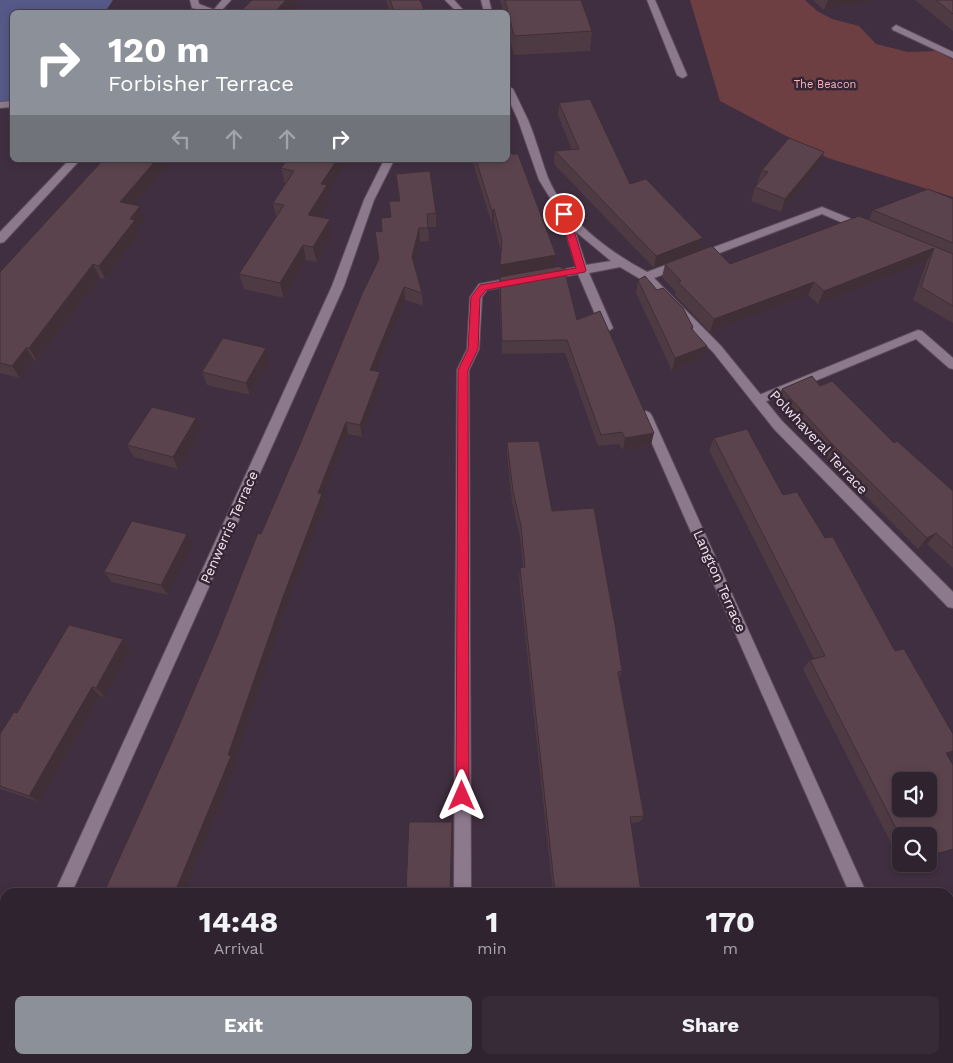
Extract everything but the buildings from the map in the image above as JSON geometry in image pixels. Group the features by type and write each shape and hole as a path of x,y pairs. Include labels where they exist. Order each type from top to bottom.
{"street":[{"path":"194,0 195,6 209,10"},
{"path":"218,10 227,0"},
{"path":"449,0 459,10"},
{"path":"652,0 682,75"},
{"path":"896,28 953,55"},
{"name":"Polwhaveral Terrace","path":"510,93 523,120 544,180 564,214 587,236 621,263 646,277 717,348 778,425 953,602"},
{"path":"0,239 73,162"},
{"name":"Penwerris Terrace","path":"65,888 338,286 370,200 388,162"},
{"path":"646,277 822,210 874,232"},
{"path":"564,214 582,270 614,342"},
{"path":"462,888 463,370 473,349 476,297 483,287 621,263"},
{"path":"758,400 918,334 953,365"},
{"name":"Langton Terrace","path":"642,406 856,888"}],"green space":[{"name":"The Beacon","path":"690,0 805,0 817,11 832,19 859,26 876,44 908,52 936,51 953,60 953,197 828,158 720,101"}],"water":[{"path":"0,0 113,0 106,10 10,10 10,100 0,107"}],"route":[{"path":"462,796 463,370 473,349 476,297 483,287 582,270 564,214"}]}
